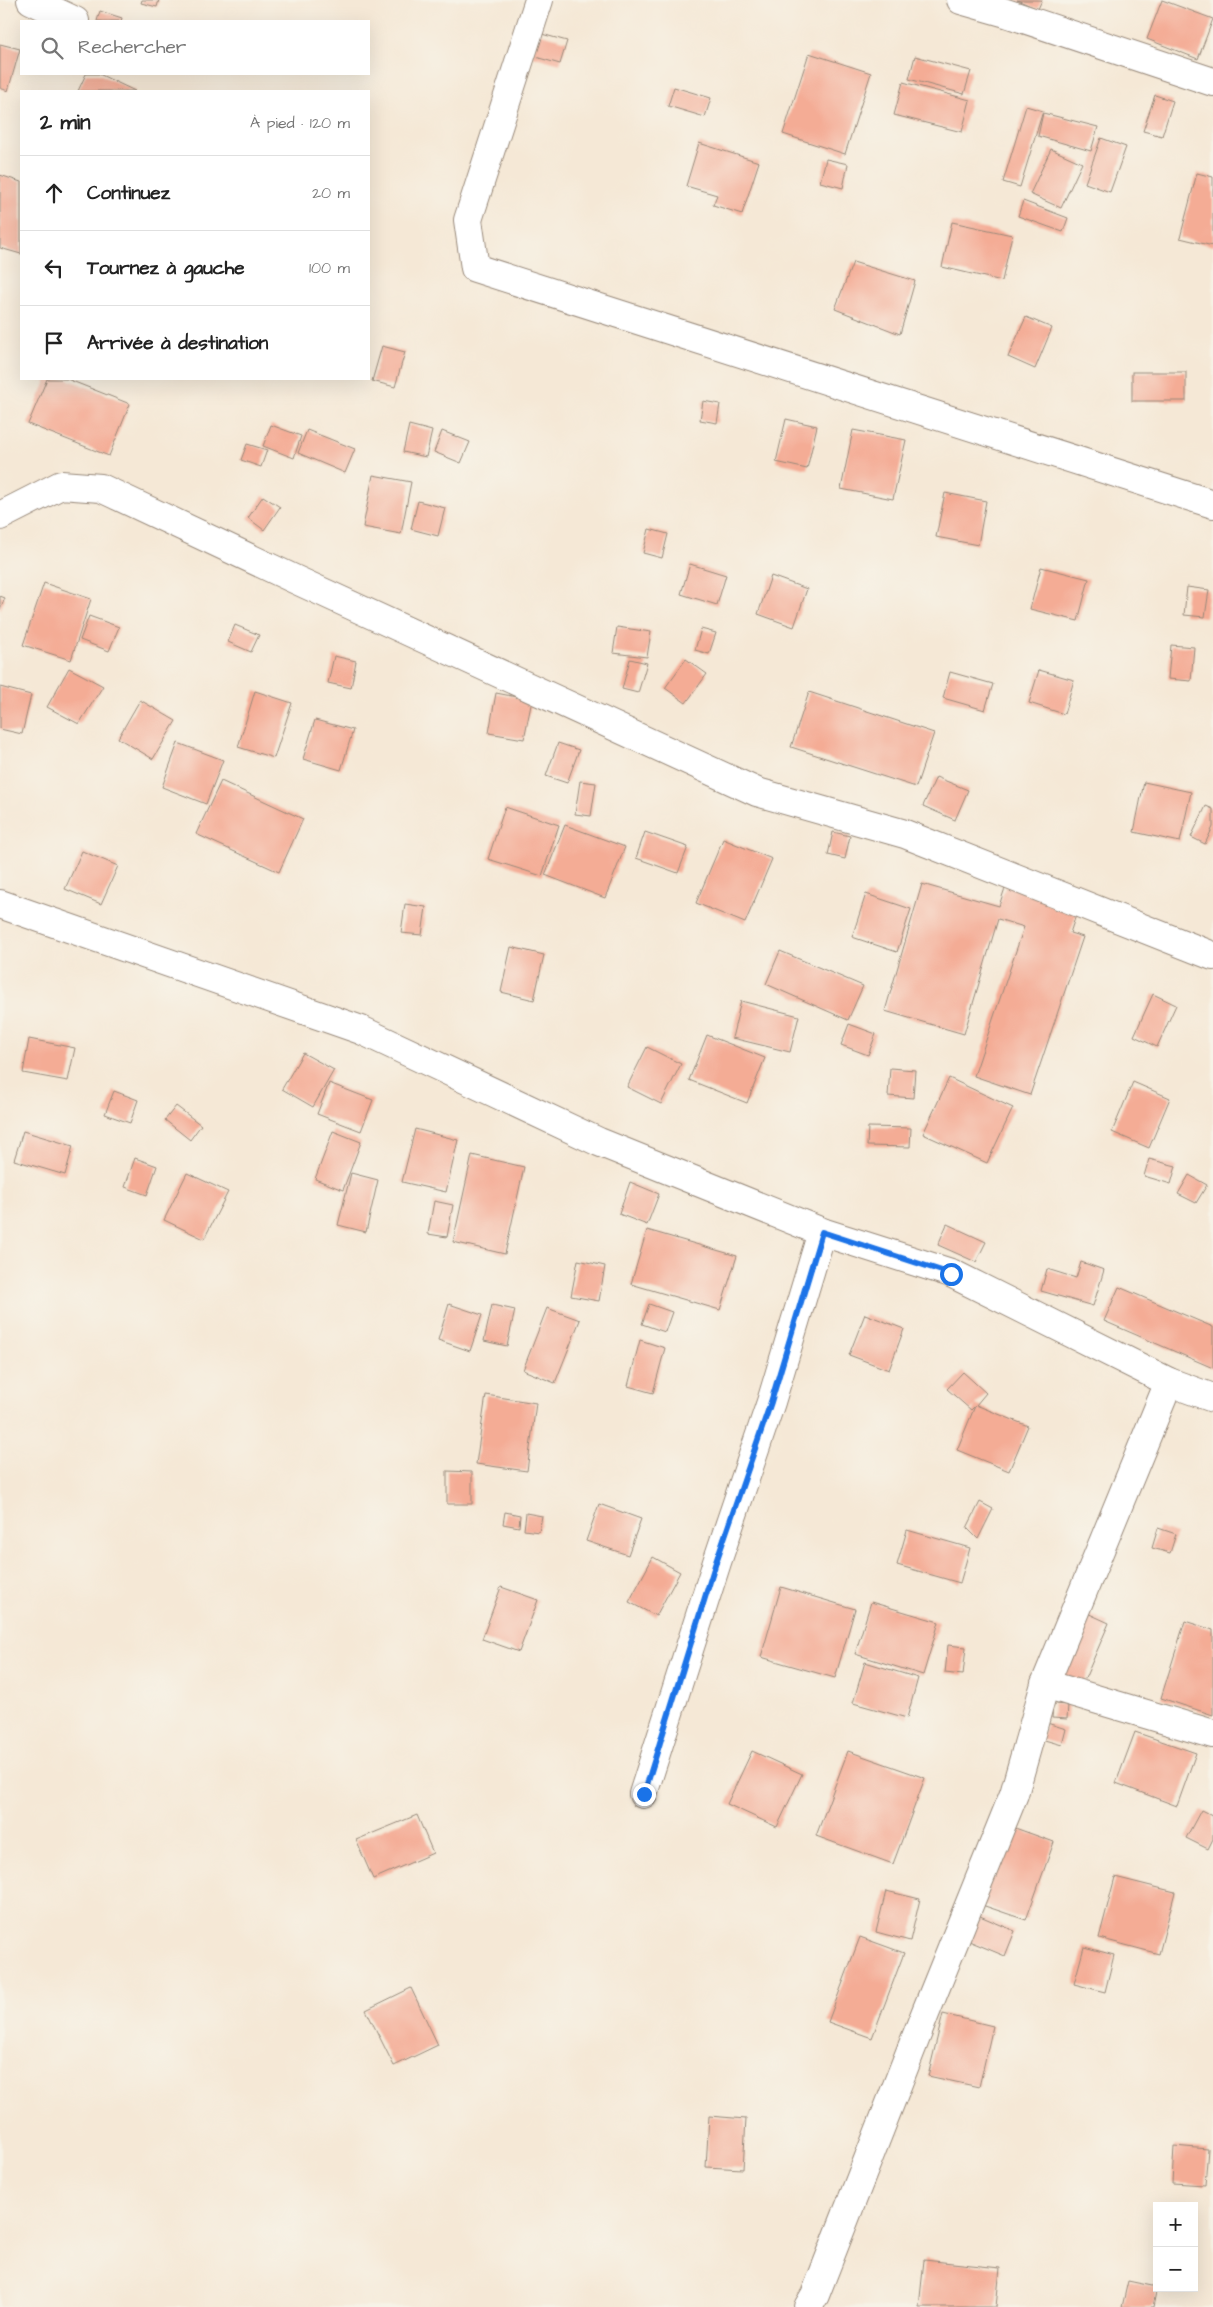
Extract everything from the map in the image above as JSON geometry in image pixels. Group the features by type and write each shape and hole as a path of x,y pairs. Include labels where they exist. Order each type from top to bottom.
{"street":[{"path":"32,0 73,20"},
{"path":"539,0 468,220 475,268 1213,504"},
{"path":"961,0 1003,12 1213,82"},
{"path":"0,516 61,485 101,488 300,582 757,792 905,834 1213,956"},
{"path":"0,904 361,1030 599,1142 822,1232 951,1274 1169,1382 1213,1398"},
{"path":"644,1794 716,1562 771,1402 822,1232"},
{"path":"808,2307 819,2286 925,2014 1014,1794 1045,1684 1169,1382"},
{"path":"1045,1684 1213,1734"}],"building":[{"path":"142,0 159,0 157,7 141,3"},
{"path":"1017,0 1042,0 1038,9"},
{"path":"1162,0 1213,19 1198,59 1147,39"},
{"path":"100,11 122,18 121,20 97,20"},
{"path":"538,33 567,41 560,64 532,56"},
{"path":"0,44 20,49 8,91 0,88"},
{"path":"809,53 871,73 845,154 783,134"},
{"path":"915,56 971,71 964,94 909,79"},
{"path":"86,75 101,75 133,90 78,90"},
{"path":"903,82 970,100 962,132 894,115"},
{"path":"674,87 711,98 705,117 668,106"},
{"path":"1155,95 1173,101 1162,136 1143,131"},
{"path":"1026,106 1043,111 1020,187 1003,182"},
{"path":"1043,113 1098,127 1091,151 1038,136"},
{"path":"1101,138 1126,147 1110,192 1085,183"},
{"path":"699,143 759,162 742,214 713,205 717,195 686,186"},
{"path":"1051,149 1082,163 1061,208 1030,194"},
{"path":"826,159 848,164 843,188 820,182"},
{"path":"1197,173 1213,177 1213,246 1180,238"},
{"path":"0,175 20,182 20,254 0,248"},
{"path":"1023,201 1068,218 1063,232 1018,216"},
{"path":"952,222 1012,235 1002,281 942,267"},
{"path":"853,262 915,281 900,334 835,309"},
{"path":"1026,317 1052,328 1035,369 1008,357"},
{"path":"382,346 405,352 395,387 372,381"},
{"path":"1132,372 1186,372 1186,401 1132,401"},
{"path":"47,380 70,380 130,404 109,456 28,424"},
{"path":"703,401 720,404 717,423 700,420"},
{"path":"786,419 817,426 807,469 776,462"},
{"path":"271,425 301,436 294,458 263,446"},
{"path":"409,425 432,431 426,457 403,452"},
{"path":"307,430 355,449 345,473 298,453"},
{"path":"853,430 906,440 893,499 841,489"},
{"path":"442,431 470,442 461,463 434,452"},
{"path":"247,444 267,450 261,467 241,460"},
{"path":"373,475 411,482 401,534 363,527"},
{"path":"945,493 986,501 978,545 936,537"},
{"path":"263,496 280,507 264,530 248,518"},
{"path":"418,501 445,508 438,536 411,529"},
{"path":"649,529 668,534 662,558 643,553"},
{"path":"690,564 726,575 717,605 681,594"},
{"path":"1041,567 1089,579 1078,621 1030,609"},
{"path":"771,576 807,589 794,627 758,614"},
{"path":"44,583 91,599 71,660 23,645"},
{"path":"1187,587 1209,590 1205,617 1184,615"},
{"path":"0,596 5,598 0,610"},
{"path":"89,616 119,627 109,651 80,640"},
{"path":"235,625 259,635 251,652 228,642"},
{"path":"617,627 651,632 647,657 613,653"},
{"path":"701,629 716,633 709,654 695,650"},
{"path":"1171,645 1194,647 1191,681 1168,679"},
{"path":"334,656 356,661 351,688 328,683"},
{"path":"630,659 647,663 638,693 622,689"},
{"path":"686,659 707,674 686,703 665,688"},
{"path":"69,668 103,686 79,724 47,707"},
{"path":"1039,670 1074,680 1064,714 1029,703"},
{"path":"950,672 993,684 985,710 943,698"},
{"path":"0,687 31,695 22,734 0,729"},
{"path":"255,691 292,703 274,758 238,747"},
{"path":"809,692 934,733 916,787 791,747"},
{"path":"496,693 532,700 524,739 489,733"},
{"path":"140,700 176,721 153,759 118,738"},
{"path":"315,720 353,730 341,770 303,759"},
{"path":"178,743 223,760 206,804 162,787"},
{"path":"558,743 579,750 567,783 546,776"},
{"path":"936,777 968,790 955,820 923,806"},
{"path":"221,781 303,819 279,872 196,834"},
{"path":"580,781 596,783 591,816 575,814"},
{"path":"1144,782 1191,792 1180,842 1134,832"},
{"path":"1206,806 1213,809 1213,827 1205,844 1191,837"},
{"path":"505,807 559,825 542,876 488,859"},
{"path":"565,825 625,847 605,898 545,875"},
{"path":"645,832 688,847 678,873 636,858"},
{"path":"833,832 850,836 845,859 828,855"},
{"path":"723,839 772,859 745,923 696,903"},
{"path":"82,851 118,866 101,904 65,889"},
{"path":"922,884 999,906 1006,885 1078,909 1070,933 1083,937 1030,1095 974,1076 1024,927 998,919 964,1034 885,1011"},
{"path":"866,894 911,909 897,952 852,937"},
{"path":"405,904 426,907 422,935 401,933"},
{"path":"511,947 544,955 534,1000 501,992"},
{"path":"780,951 863,986 848,1020 766,984"},
{"path":"1153,994 1176,1005 1157,1047 1134,1036"},
{"path":"741,1001 799,1016 790,1052 732,1038"},
{"path":"849,1024 876,1034 868,1055 841,1045"},
{"path":"707,1035 765,1058 747,1103 689,1080"},
{"path":"29,1039 75,1048 68,1081 23,1073"},
{"path":"647,1047 681,1064 661,1104 627,1087"},
{"path":"303,1053 334,1070 313,1107 282,1089"},
{"path":"890,1068 915,1070 913,1098 888,1096"},
{"path":"949,1078 1013,1108 987,1163 923,1134"},
{"path":"1133,1082 1170,1098 1149,1148 1112,1132"},
{"path":"329,1083 373,1100 361,1131 317,1114"},
{"path":"114,1091 138,1100 130,1123 105,1114"},
{"path":"176,1106 201,1125 190,1140 165,1120"},
{"path":"868,1127 911,1128 910,1147 867,1146"},
{"path":"415,1129 458,1140 446,1192 402,1182"},
{"path":"23,1131 73,1146 65,1175 14,1160"},
{"path":"333,1131 361,1142 343,1190 315,1179"},
{"path":"472,1155 524,1167 505,1254 453,1242"},
{"path":"135,1158 157,1166 147,1195 125,1187"},
{"path":"1149,1159 1176,1166 1171,1184 1144,1176"},
{"path":"187,1173 228,1192 204,1239 164,1220"},
{"path":"351,1173 378,1180 366,1232 338,1225"},
{"path":"1189,1175 1207,1185 1196,1203 1178,1194"},
{"path":"630,1182 659,1194 647,1225 619,1214"},
{"path":"434,1201 453,1205 447,1237 428,1234"},
{"path":"947,1224 986,1242 976,1262 938,1245"},
{"path":"647,1230 737,1256 720,1310 631,1284"},
{"path":"578,1260 605,1266 599,1301 571,1296"},
{"path":"1081,1262 1104,1270 1093,1306 1041,1291 1047,1269 1076,1278"},
{"path":"1119,1287 1213,1327 1213,1368 1104,1321"},
{"path":"449,1304 482,1315 470,1351 438,1340"},
{"path":"649,1304 672,1312 665,1332 642,1324"},
{"path":"492,1305 515,1310 507,1346 484,1341"},
{"path":"547,1308 580,1320 555,1383 523,1370"},
{"path":"865,1314 904,1329 889,1370 849,1355"},
{"path":"640,1340 665,1348 653,1393 628,1386"},
{"path":"963,1372 986,1393 976,1405 1028,1426 1009,1471 957,1450 975,1406 971,1410 947,1389"},
{"path":"486,1395 536,1403 527,1471 476,1464"},
{"path":"447,1471 472,1472 472,1504 447,1504"},
{"path":"980,1502 993,1509 978,1539 967,1528"},
{"path":"599,1504 641,1519 628,1555 586,1541"},
{"path":"505,1512 520,1515 519,1527 503,1524"},
{"path":"526,1513 542,1516 539,1532 524,1530"},
{"path":"1158,1528 1176,1534 1170,1553 1152,1548"},
{"path":"907,1530 970,1548 960,1583 897,1565"},
{"path":"653,1557 680,1572 656,1616 629,1602"},
{"path":"501,1587 538,1600 519,1652 482,1639"},
{"path":"781,1587 855,1609 835,1678 761,1657"},
{"path":"871,1602 939,1622 923,1675 855,1654"},
{"path":"1085,1612 1109,1623 1081,1688 1057,1678"},
{"path":"1185,1621 1213,1630 1213,1715 1161,1698"},
{"path":"948,1645 966,1647 963,1675 945,1673"},
{"path":"865,1662 918,1678 907,1718 853,1703"},
{"path":"1053,1704 1068,1705 1067,1719 1052,1718"},
{"path":"1047,1723 1066,1729 1062,1745 1041,1739"},
{"path":"1135,1732 1196,1753 1177,1806 1116,1783"},
{"path":"752,1751 802,1774 777,1827 727,1804"},
{"path":"848,1751 925,1778 893,1864 816,1836"},
{"path":"1201,1810 1213,1816 1213,1839 1208,1849 1186,1838"},
{"path":"417,1815 433,1853 373,1879 356,1840"},
{"path":"1004,1824 1054,1842 1026,1920 976,1903"},
{"path":"1115,1877 1175,1892 1159,1954 1099,1938"},
{"path":"886,1891 920,1899 910,1941 876,1932"},
{"path":"980,1916 1015,1931 1005,1956 969,1941"},
{"path":"860,1937 904,1953 872,2038 828,2022"},
{"path":"1084,1947 1114,1955 1105,1992 1074,1984"},
{"path":"411,1988 438,2045 394,2066 366,2010"},
{"path":"943,2014 993,2026 979,2087 928,2076"},
{"path":"709,2116 746,2119 743,2169 706,2167"},
{"path":"1174,2146 1208,2149 1205,2185 1172,2183"},
{"path":"924,2260 1000,2268 996,2307 919,2307"},
{"path":"1128,2281 1153,2286 1153,2292 1156,2292 1153,2307 1122,2307"}],"route":[{"path":"644,1794 716,1562 771,1402 822,1232 951,1274"}]}
